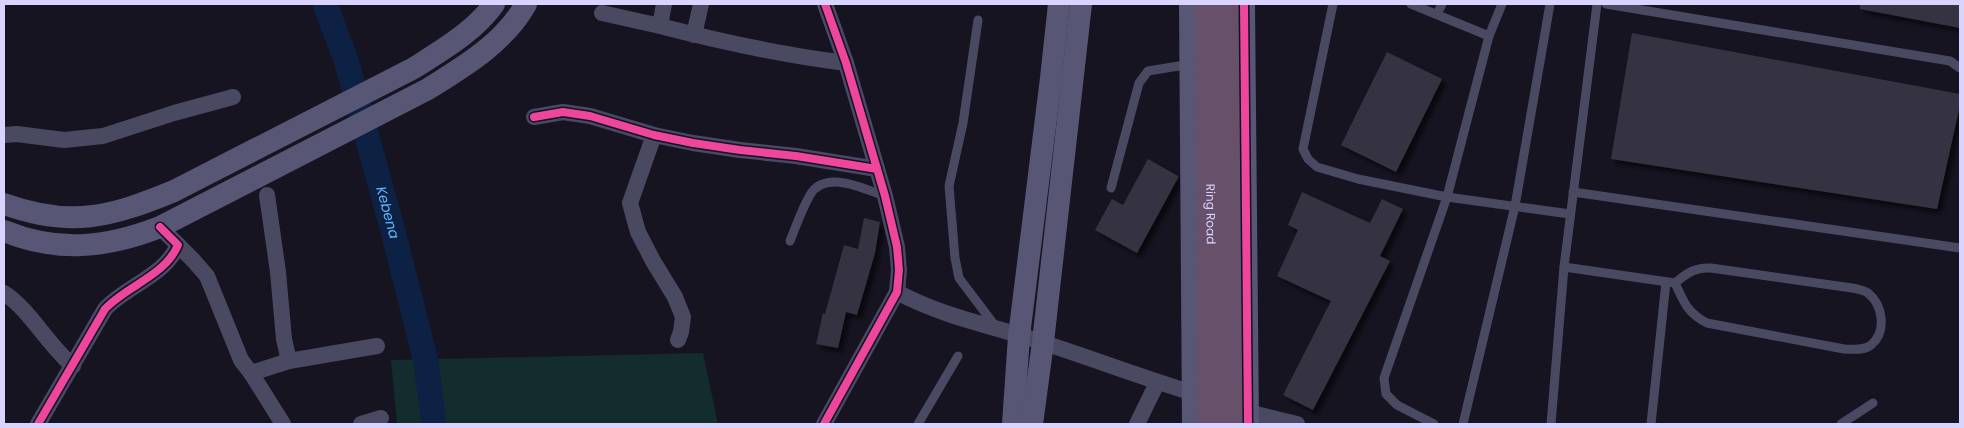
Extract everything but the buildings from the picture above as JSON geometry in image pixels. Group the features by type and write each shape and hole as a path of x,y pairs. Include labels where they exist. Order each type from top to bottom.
{"highway":[{"name":"Ring Road","path":"1209,4 1212,424"},
{"name":"Ring Road","path":"1230,4 1243,420"}],"main road":[{"path":"4,204 30,213 91,218 116,213 174,191 414,68 448,46 471,28 494,4"},
{"path":"4,231 23,239 72,246 99,245 134,237 160,227 428,89 466,65 493,44 521,13 526,4"},
{"path":"1017,424 1019,336 1059,4"},
{"path":"1017,424 1043,342 1081,4"},
{"path":"1190,4 1193,424"},
{"path":"1243,420 1244,4"}],"street":[{"path":"660,26 664,4"},
{"path":"694,35 701,4"},
{"path":"824,424 896,292 899,270 897,247 885,196 846,63 825,4"},
{"path":"602,13 750,48 846,63"},
{"path":"4,134 64,140 103,136 233,96"},
{"path":"534,117 563,112 590,116 654,135 740,150 796,156 877,169"},
{"path":"654,135 630,203 638,232 683,317 678,340"},
{"path":"267,195 278,272 284,340 289,361"},
{"path":"160,227 207,276 241,360 283,424"},
{"path":"38,424 105,309 113,300 163,265 174,253 178,245"},
{"path":"896,292 920,304 1043,342 1157,383 1193,393"},
{"path":"4,293 16,303 61,356 73,366"},
{"path":"251,373 289,361 377,346"},
{"path":"1137,424 1157,383"},
{"path":"360,424 381,418"},
{"path":"1243,420 1297,424"}],"lane":[{"path":"1333,4 1304,150 1308,159 1317,167 1358,179 1447,197 1570,214"},
{"path":"1411,4 1489,36"},
{"path":"1437,14 1442,4"},
{"path":"1434,424 1397,405 1386,394 1384,378 1447,197 1489,36 1502,4"},
{"path":"1463,424 1515,206 1550,4"},
{"path":"1550,424 1564,267 1597,4"},
{"path":"1606,4 1950,61 1960,68"},
{"path":"978,20 963,123 950,186 955,258 959,278 997,329"},
{"path":"1111,188 1139,83 1148,71 1191,64"},
{"path":"790,241 811,193 819,187 832,182 848,184 885,196"},
{"path":"1573,192 1960,248"},
{"path":"1564,267 1670,282 1699,267 1845,286 1866,292 1877,302 1882,318 1880,330 1872,345 1862,350 1844,349 1707,323 1694,316 1670,282"},
{"path":"1651,424 1670,282"},
{"path":"918,424 958,356"},
{"path":"1841,424 1873,403"}],"green space":[{"path":"703,353 718,424 397,424 391,360"}],"waterway":[{"name":"Kebena","path":"325,4 346,60 394,235 426,362 434,424"}],"cycle path":[{"path":"824,424 897,292 899,270 897,247 885,196 846,63 825,4"},
{"path":"1244,4 1248,424"},
{"path":"534,117 563,112 590,116 654,135 693,143 796,156 877,169"},
{"path":"38,424 105,309 123,294 155,273 172,256 178,245 160,227"}]}
